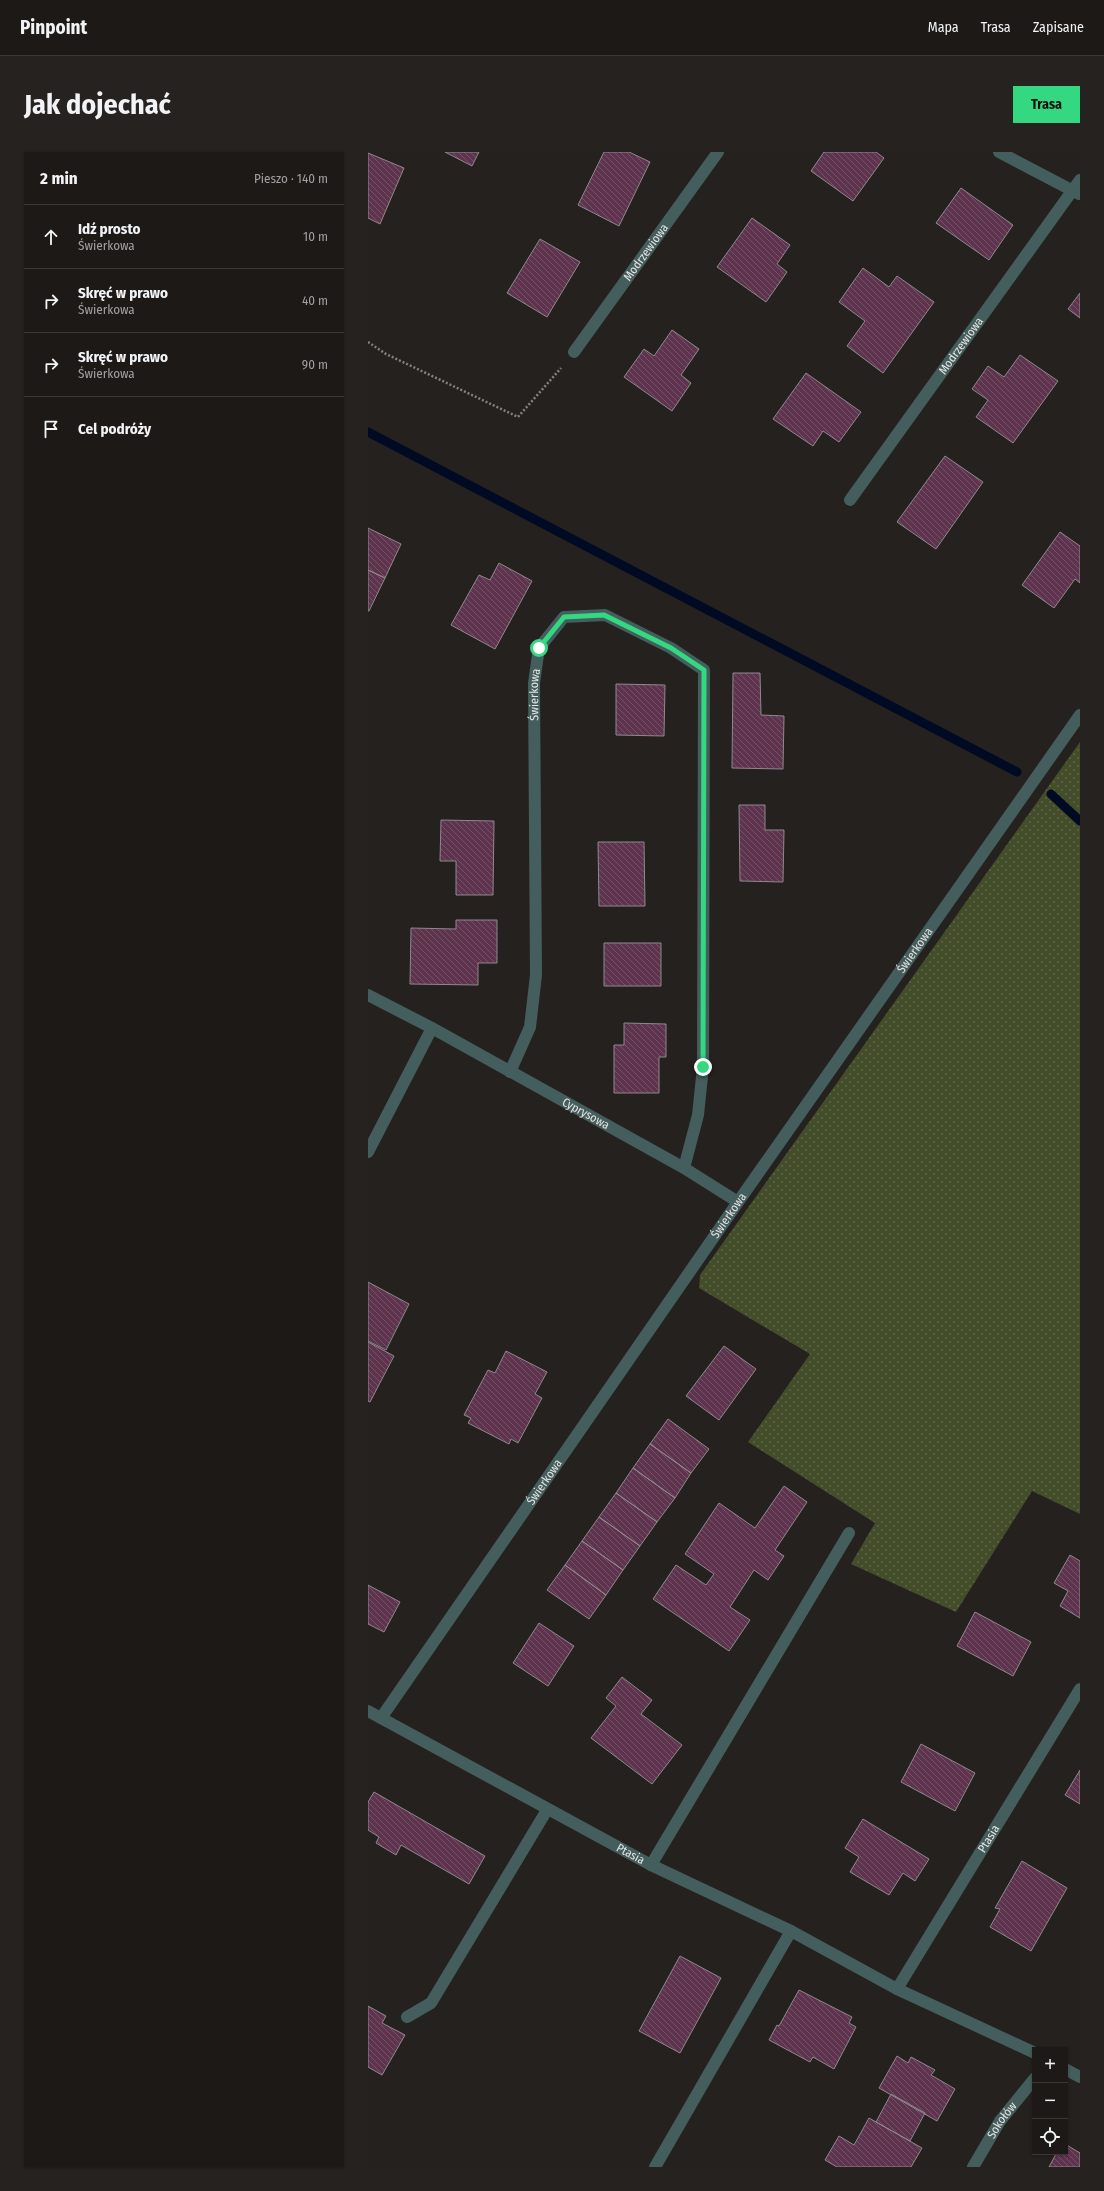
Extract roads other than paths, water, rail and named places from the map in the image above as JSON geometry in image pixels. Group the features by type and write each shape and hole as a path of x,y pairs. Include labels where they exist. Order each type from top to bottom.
{"street":[{"name":"Modrzewiowa","path":"574,352 718,152"},
{"path":"999,152 1076,193"},
{"name":"Modrzewiowa","path":"850,500 1076,193 1080,180"},
{"name":"Świerkowa","path":"510,1072 530,1026 536,975 534,683 539,648 564,617 604,615 671,648 704,670 703,1067 698,1115 684,1168"},
{"name":"Świerkowa","path":"381,1718 738,1202 1080,715"},
{"name":"Cyprysowa","path":"368,996 432,1028 684,1168 738,1202"},
{"path":"368,1152 432,1028"},
{"path":"651,1865 849,1533"},
{"name":"Ptasia","path":"897,1989 1080,1689"},
{"name":"Ptasia","path":"368,1711 547,1810 651,1865 791,1931 897,1989 1032,2052"},
{"path":"407,2017 431,2003 547,1810"},
{"path":"655,2167 791,1931"},
{"path":"1068,2070 1080,2077"},
{"name":"Sokołów","path":"973,2167 1000,2122 1032,2082"}],"waterway":[{"path":"368,432 1017,772"},
{"path":"1051,794 1080,821"}]}
